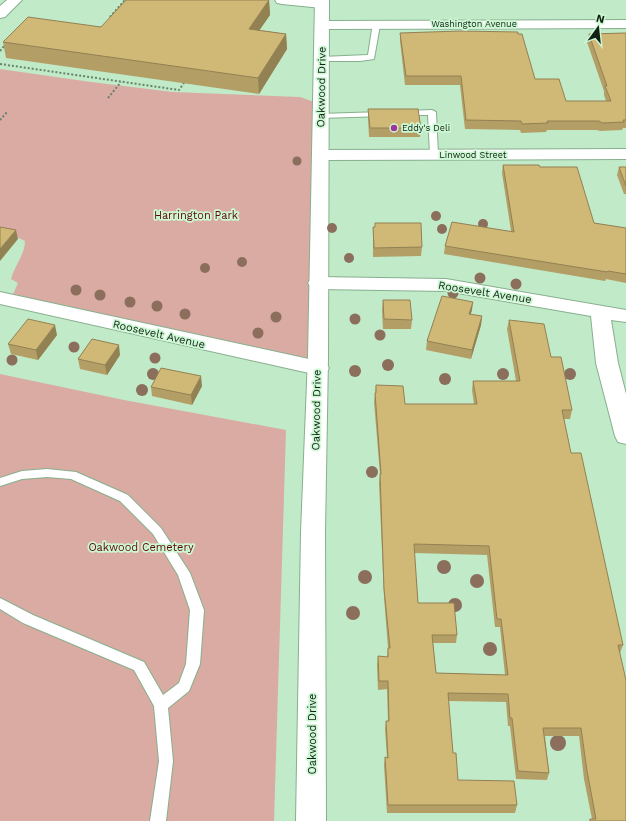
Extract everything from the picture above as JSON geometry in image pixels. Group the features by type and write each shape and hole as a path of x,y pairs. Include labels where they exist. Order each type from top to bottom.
{"street":[{"path":"0,14 15,0"},
{"path":"282,0 322,2"},
{"name":"Oakwood Drive","path":"311,821 313,532 318,368 322,2"},
{"name":"Washington Avenue","path":"322,25 626,24"},
{"name":"Linwood Street","path":"320,156 434,154 626,154"},
{"name":"Roosevelt Avenue","path":"318,283 446,285 626,316"},
{"name":"Roosevelt Avenue","path":"0,298 318,368"},
{"path":"600,311 607,364 626,436"}],"lane":[{"path":"321,59 360,60 371,57 376,25"},
{"path":"320,116 432,112 434,154"},
{"path":"0,482 22,475 47,473 72,475 124,498 157,531 184,574 197,610 193,664 184,687 161,706"},
{"path":"0,603 28,619 139,666 161,706 166,761 158,821"},
{"path":"0,613 17,612"}],"path":[{"path":"110,17 125,0"},
{"path":"0,51 8,42 4,42"},
{"path":"0,64 180,90 184,83"},
{"path":"108,98 121,82"},
{"path":"0,120 8,112"}],"green space":[{"name":"Harrington Park","path":"0,69 173,92 300,97 320,104 318,368 11,299 18,283 11,279 22,255 25,241 0,229"},
{"name":"Oakwood Cemetery","path":"0,374 124,400 286,430 274,821 0,821"}],"building":[{"path":"126,0 269,0 249,29 286,34 258,78 3,42 28,17 101,27"},
{"path":"460,31 518,32 518,34 522,34 535,79 559,79 566,101 611,101 589,34 626,33 626,120 623,120 624,122 602,123 599,121 547,121 548,123 522,124 521,121 466,120 461,76 406,76 400,33"},
{"path":"368,109 418,109 421,128 370,128"},
{"path":"503,165 577,167 594,223 626,228 626,274 445,246 452,222 514,232"},
{"path":"619,167 626,167 626,186"},
{"path":"375,223 421,223 422,247 374,248 373,227 375,227"},
{"path":"0,227 16,230 0,249"},
{"path":"442,296 473,302 469,314 482,316 472,350 427,341"},
{"path":"383,300 410,300 412,320 384,319"},
{"path":"28,319 55,325 36,350 8,344"},
{"path":"509,320 544,324 551,357 561,357 572,410 562,410 571,453 581,453 623,645 618,645 626,680 626,821 590,821 590,819 596,819 581,728 543,728 549,773 518,771 508,694 448,693 453,753 456,753 458,780 514,781 517,805 388,805 385,757 388,758 386,721 389,721 388,681 379,681 378,656 388,657 388,648 390,648 384,589 381,474 375,393 376,385 403,386 405,404 477,404 473,381 520,381","holes":["414,544 489,546 497,619 501,619 508,675 436,673 432,635 457,635 454,603 418,603"]},
{"path":"92,339 119,345 105,365 78,359"},
{"path":"161,368 201,376 191,395 151,387"}],"place":[{"name":"Eddy's Deli","path":"394,128"}]}
